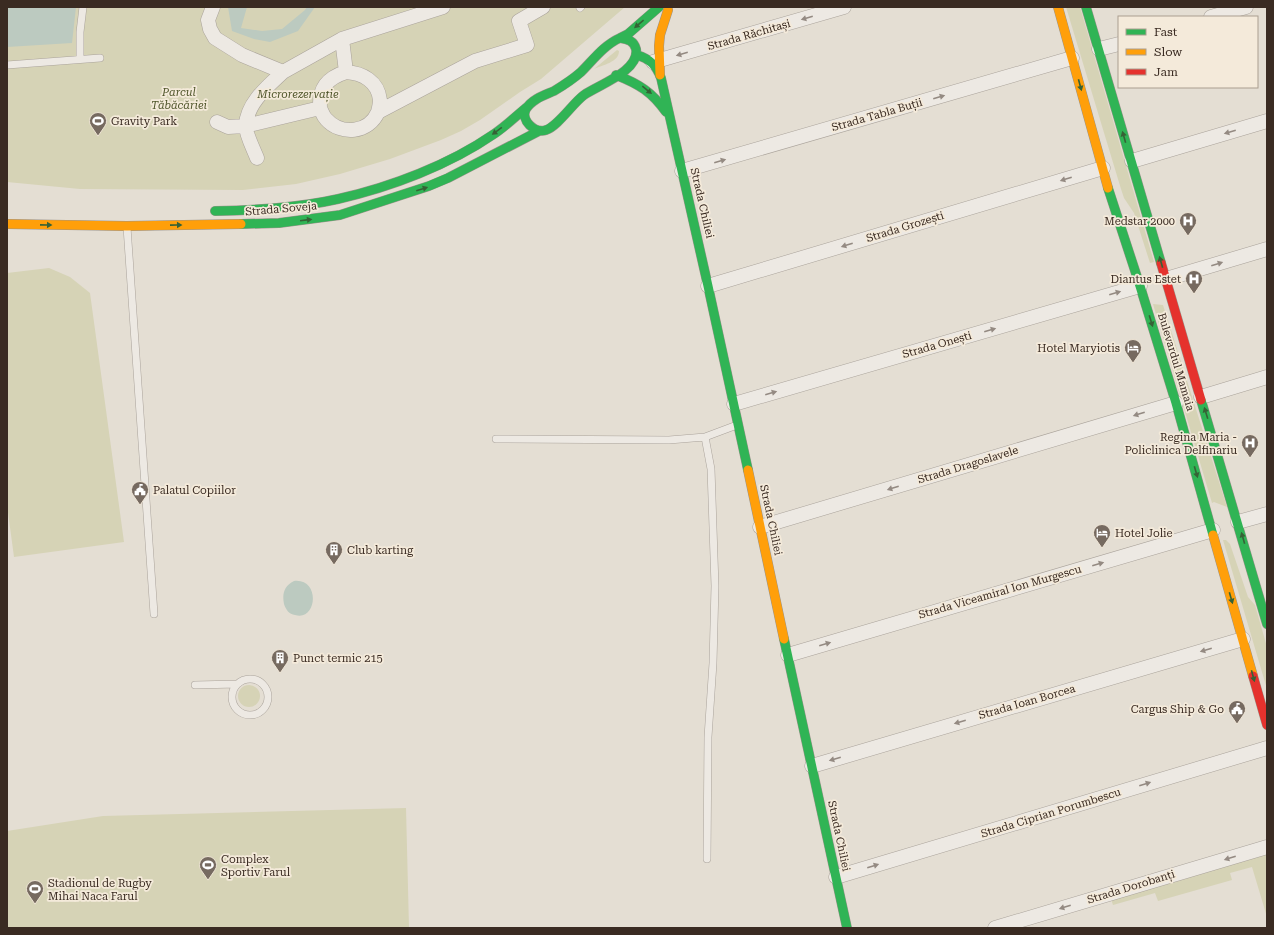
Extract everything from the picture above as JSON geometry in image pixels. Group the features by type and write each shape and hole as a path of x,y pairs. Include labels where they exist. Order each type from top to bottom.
{"main road":[{"name":"Bulevardul Mamaia","path":"1058,7 1112,204 1140,286 1176,403 1212,512 1213,530 1267,725"},
{"name":"Bulevardul Mamaia","path":"1086,7 1201,397 1233,522 1261,602 1267,624"},
{"path":"620,38 632,42 638,51 647,58 656,61 659,40 667,8"},
{"path":"650,34 667,8"},
{"path":"620,38 667,8"},
{"name":"Strada Soveja","path":"204,211 235,211 316,203 348,197 412,176 468,149 497,131 532,102 575,77 611,43 620,38"},
{"name":"Strada Soveja","path":"7,224 126,226 279,223 340,215 442,181 539,131 548,129 589,91 631,65 635,61 638,51"},
{"name":"Strada Chiliei","path":"656,61 734,404 847,928"},
{"name":"Strada Chiliei","path":"616,75 638,83 648,90 669,117"},
{"path":"527,107 525,118 534,130 539,131"},
{"path":"1112,204 1119,214 1129,235 1150,297"},
{"path":"1161,300 1167,299 1171,295"}],"street":[{"path":"213,7 208,20 214,38 242,55 283,72"},
{"path":"257,158 245,126 250,111 259,96 283,72 342,38 443,7"},
{"name":"Strada Răchitași","path":"656,61 844,7"},
{"path":"1214,16 1246,7"},
{"path":"378,112 475,61 527,45 519,21 539,8"},
{"path":"342,38 346,72"},
{"path":"1099,50 1118,44"},
{"name":"Strada Tabla Buții","path":"682,171 1072,58"},
{"path":"346,72 357,73 371,81 377,89 380,100 378,112 371,123 363,128 352,130 342,129 332,125 325,118 320,108 322,92 327,82 335,75 346,72"},
{"path":"218,122 228,127 245,126 320,108"},
{"path":"1132,161 1267,122"},
{"name":"Strada Grozești","path":"708,286 1103,168"},
{"path":"1166,279 1267,249"},
{"name":"Strada Onești","path":"734,404 1140,286"},
{"path":"1201,397 1267,377"},
{"name":"Strada Dragoslavele","path":"760,527 1176,403"},
{"path":"1233,522 1267,514"},
{"name":"Strada Viceamiral Ion Murgescu","path":"788,655 1213,530"},
{"name":"Strada Ioan Borcea","path":"812,766 1243,639"},
{"name":"Strada Ciprian Porumbescu","path":"836,877 1267,748"},
{"name":"Strada Dorobanți","path":"995,928 1267,847"}],"lane":[{"path":"80,59 80,32 83,7"},
{"path":"7,65 100,58"},
{"path":"126,226 154,614"},
{"path":"496,439 669,440 706,437 738,424"},
{"path":"706,437 711,469 715,586 713,663 708,737 707,859"},
{"path":"195,685 237,684 251,678 257,680 266,687 268,693 266,705 262,710 257,714 251,715 244,714 234,707 232,696 233,690 237,684"}],"green space":[{"name":"Parcul Tăbăcăriei","path":"7,7 625,7 541,79 461,131 390,159 340,174 296,184 243,190 80,189 7,182"},
{"path":"1066,7 1080,7 1154,262 1150,263 1134,213 1124,198"},
{"path":"617,50 619,51 616,58 594,69"},
{"path":"49,268 70,277 90,293 124,542 14,557 7,505 7,273"},
{"path":"1153,304 1163,305 1227,507 1214,502 1212,503"},
{"path":"1223,540 1226,540 1230,544 1248,597 1255,605 1267,647 1267,689"},
{"path":"249,685 257,688 260,696 257,704 249,707 241,704 238,696 241,688"},
{"name":"Complex Sportiv Farul","path":"406,808 409,928 7,928 7,831 103,816"},
{"path":"1267,853 1267,917 1252,867 1230,873 1232,880 1158,901 1155,893 1113,905 1111,899"}],"shaded area":[{"path":"7,7 76,7 72,43 7,47"},
{"path":"228,7 247,7 241,28 262,31 282,29 307,7 315,7 298,31 270,42 254,39 232,31"},
{"path":"294,581 303,582 309,586 312,592 313,600 311,607 308,612 302,615 289,613 284,604 284,591 288,585"}],"traffic: fast":[{"path":"620,38 628,34 659,7"},
{"path":"1086,7 1161,263"},
{"path":"620,38 630,41 634,44 636,49 632,64 625,71 584,95 551,128 542,131 537,130 527,122 525,117 526,109 532,103 572,80 604,49 620,38"},
{"path":"637,55 646,58 652,63 657,69 661,78 748,470"},
{"path":"616,75 644,89 656,99 666,112"},
{"path":"215,211 308,205 338,199 378,188 419,174 458,156 498,131 527,107"},
{"path":"241,224 279,223 340,215 429,186 448,178 539,131"},
{"path":"1108,188 1176,403 1213,535"},
{"path":"1201,400 1267,624"},
{"path":"784,639 847,928"}],"traffic: slow":[{"path":"1058,7 1108,188"},
{"path":"660,75 660,35 668,10"},
{"path":"7,224 127,226 241,224"},
{"path":"748,470 784,639"},
{"path":"1213,535 1253,676"}],"traffic: jam":[{"path":"1161,263 1201,400"},
{"path":"1253,676 1267,725"}],"place":[{"name":"Gravity Park","path":"98,136"},
{"name":"Medstar 2000","path":"1188,236"},
{"name":"Diantus Estet","path":"1194,294"},
{"name":"Hotel Maryiotis","path":"1133,363"},
{"name":"Regina Maria - Policlinica Delfinariu","path":"1250,458"},
{"name":"Palatul Copiilor","path":"140,505"},
{"name":"Hotel Jolie","path":"1102,548"},
{"name":"Club karting","path":"334,565"},
{"name":"Punct termic 215","path":"280,673"},
{"name":"Cargus Ship & Go","path":"1237,724"},
{"name":"Complex Sportiv Farul","path":"208,880"},
{"name":"Stadionul de Rugby Mihai Naca Farul","path":"35,904"}],"park label":[{"name":"Microrezervație","path":"298,94"}]}
